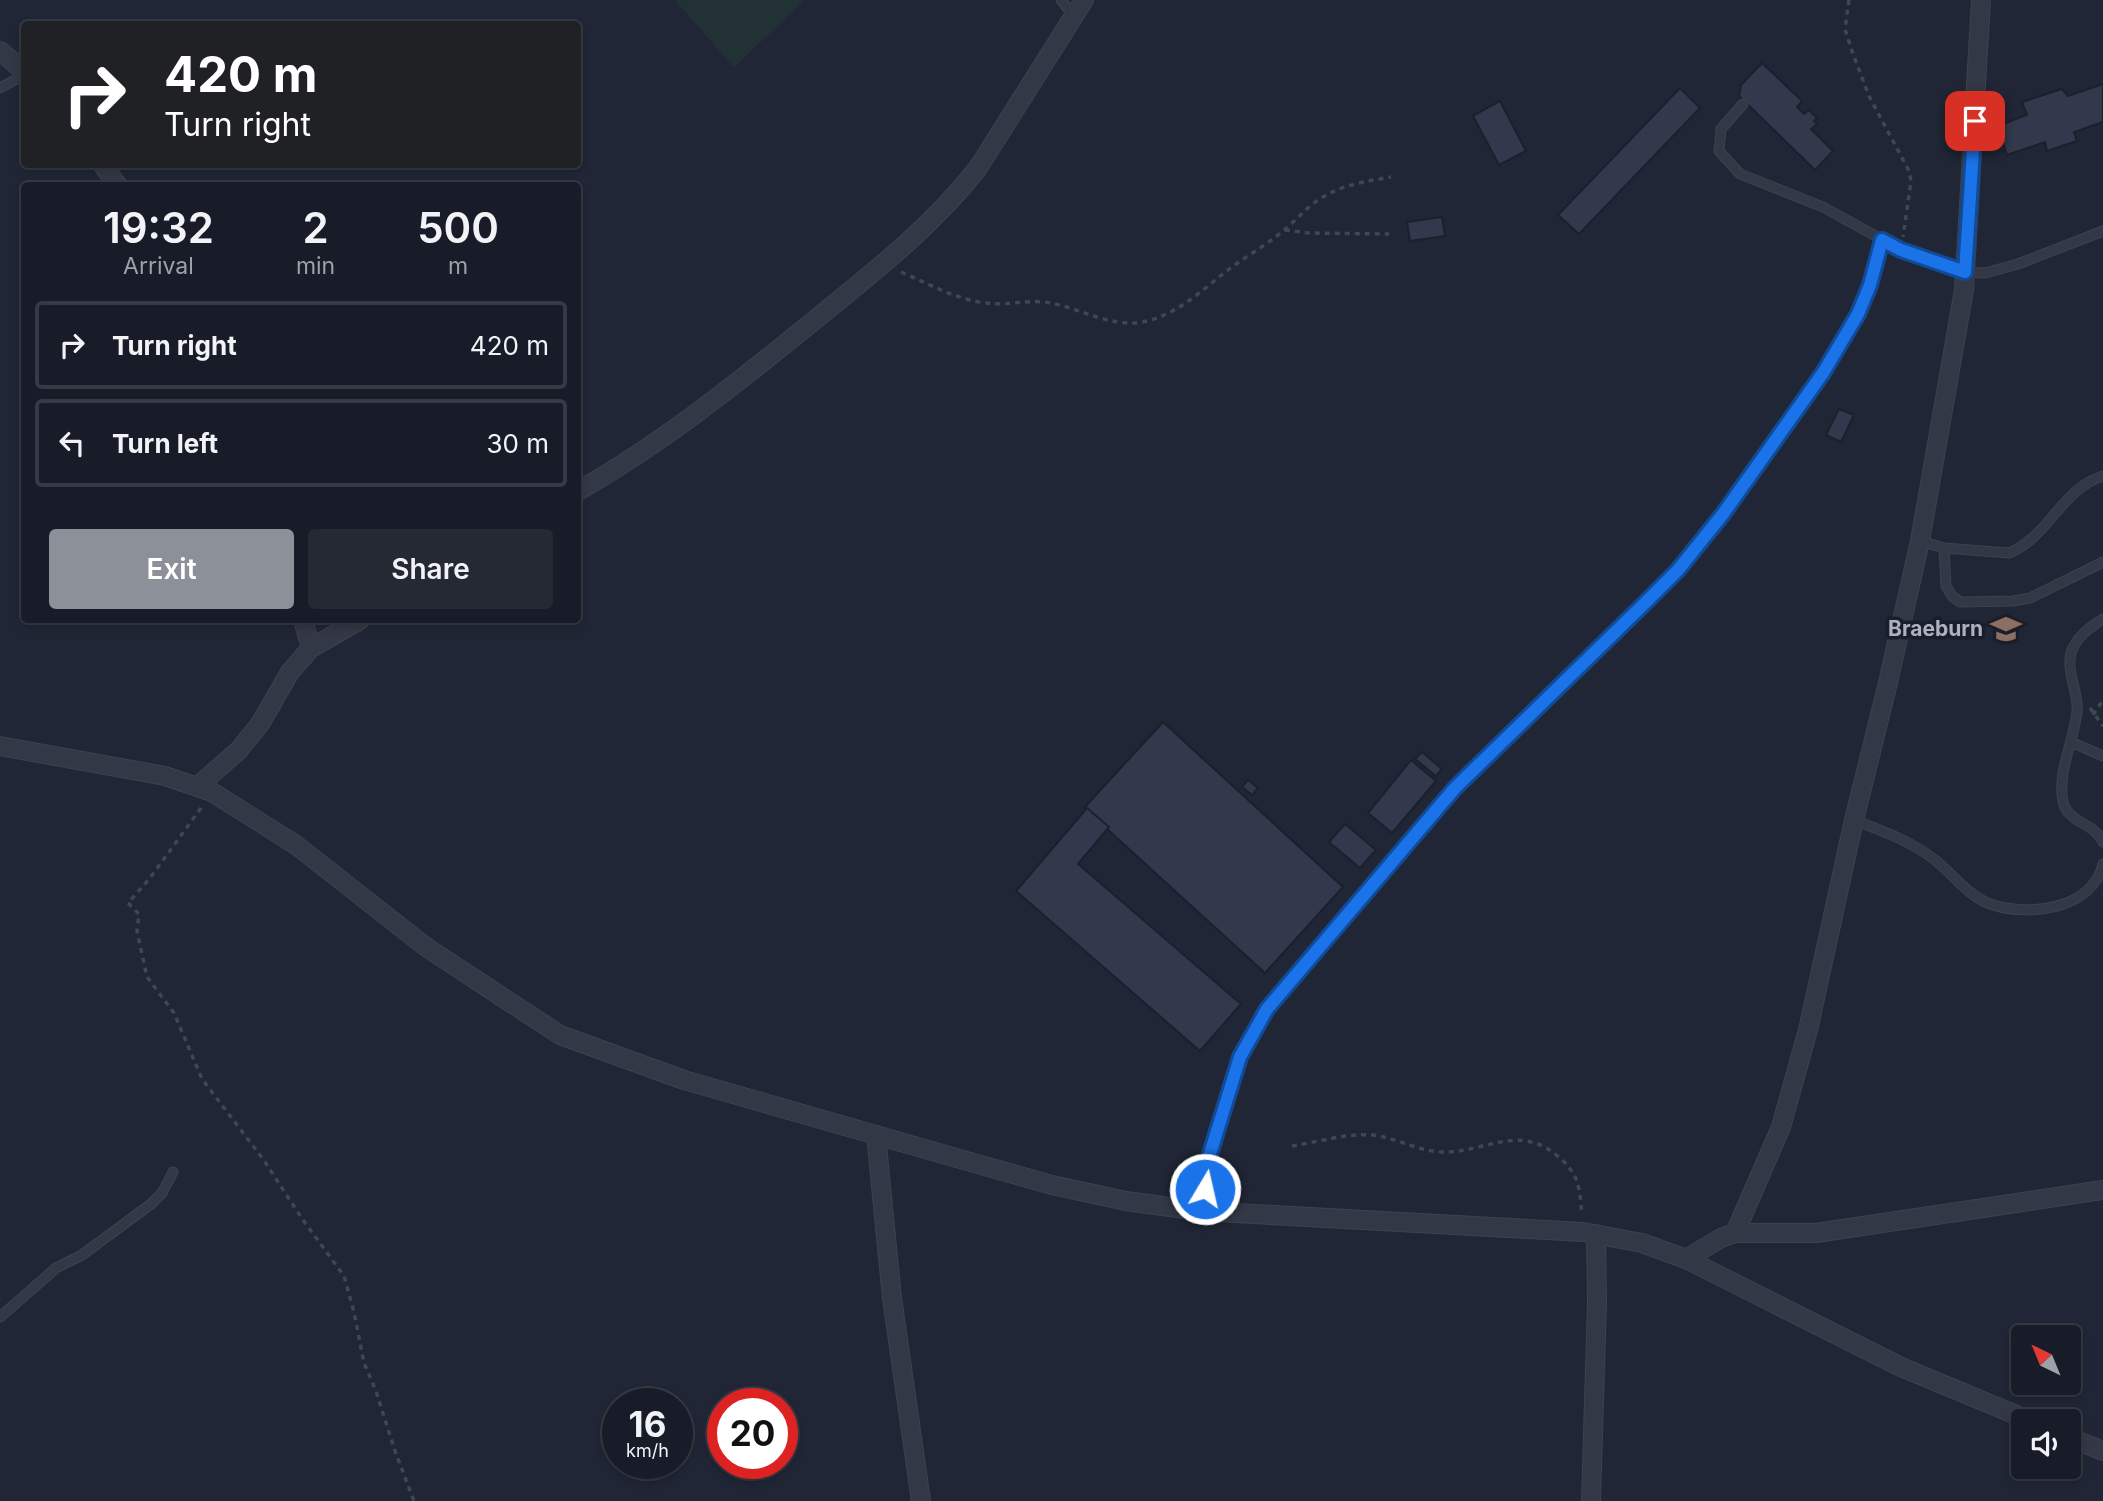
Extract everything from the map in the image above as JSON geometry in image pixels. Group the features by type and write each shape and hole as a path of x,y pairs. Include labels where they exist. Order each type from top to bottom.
{"street":[{"path":"1735,1233 1782,1128 1808,1030 1920,541 1964,290 1980,0"},
{"path":"581,489 711,404 883,265 952,199 978,168 1079,8"},
{"path":"0,51 21,70"},
{"path":"304,623 311,648"},
{"path":"205,789 260,724 290,672 311,648 355,623"},
{"path":"0,746 165,776 205,789 296,845 426,947 560,1035 684,1080 1052,1185 1126,1201 1199,1211 1590,1233 1642,1242 1686,1259 1901,1367 2011,1413"},
{"path":"876,1135 892,1298 921,1501"},
{"path":"1686,1259 1721,1238 1735,1233 1816,1233 2103,1190"},
{"path":"1590,1233 1597,1301 1591,1501"},
{"path":"2081,1442 2103,1451"}],"lane":[{"path":"1060,0 1079,8"},
{"path":"0,88 21,75"},
{"path":"1743,104 1721,130 1719,151 1740,174 1823,207 1901,250 1965,272 1985,273 2018,264 2103,231"},
{"path":"1199,1211 1210,1154 1227,1095 1240,1057 1267,1009 1455,788 1678,570 1723,514 1823,373 1851,326 1870,285 1882,240"},
{"path":"1920,541 1944,548 2009,553 2019,549 2076,491 2103,476"},
{"path":"1944,548 1946,586 1960,603 2030,598 2103,562"},
{"path":"2102,836 2069,814 2063,803 2062,785 2077,712 2077,697 2069,666 2071,655 2075,643 2087,629 2103,619"},
{"path":"2071,742 2103,756"},
{"path":"1854,820 1914,846 1934,859 1974,895 1988,903 2020,910 2047,908 2074,900 2099,883 2103,864"},
{"path":"0,1317 56,1268 82,1255 151,1204 162,1193 173,1172"}],"path":[{"path":"1849,0 1845,29 1853,54 1869,96 1909,172 1911,181 1901,250"},
{"path":"883,265 951,296 986,303 1044,302 1114,321 1143,322 1165,315 1196,296 1285,230 1325,195 1360,183 1391,177"},
{"path":"1285,230 1389,234"},
{"path":"2094,713 2103,726"},
{"path":"205,789 150,878 128,903 139,914 136,931 147,978 174,1013 202,1079 263,1158 303,1220 344,1276 364,1363 414,1501"},
{"path":"1292,1146 1359,1135 1375,1135 1447,1152 1509,1141 1524,1140 1541,1144 1574,1172 1590,1233"}],"shaded area":[{"path":"675,0 804,0 734,68"}],"building":[{"path":"1762,63 1802,101 1797,107 1804,114 1809,110 1817,118 1814,121 1817,124 1811,129 1833,151 1815,170 1739,96 1741,85"},
{"path":"2103,84 2103,122 2074,132 2077,141 2047,151 2045,142 2007,155 1997,126 2027,115 2022,102 2062,89 2068,96"},
{"path":"1680,88 1700,108 1579,234 1558,215"},
{"path":"1500,101 1526,151 1499,165 1473,116"},
{"path":"1442,217 1445,236 1410,241 1407,222"},
{"path":"1839,409 1854,415 1841,442 1826,435"},
{"path":"1163,722 1343,887 1265,973 1084,808"},
{"path":"1422,752 1442,769 1436,776 1415,759"},
{"path":"1411,760 1436,781 1392,833 1368,813"},
{"path":"1248,780 1258,788 1252,795 1242,787"},
{"path":"1087,808 1109,827 1078,864 1241,1004 1200,1051 1016,891"},
{"path":"1345,824 1376,850 1360,868 1329,842"}],"place":[{"name":"Braeburn","path":"2006,629"}],"route":[{"path":"1205,1189 1210,1154 1240,1057 1267,1009 1455,788 1590,659 1678,570 1723,514 1823,373 1858,314 1870,285 1882,240 1901,250 1965,272 1975,121"}]}
